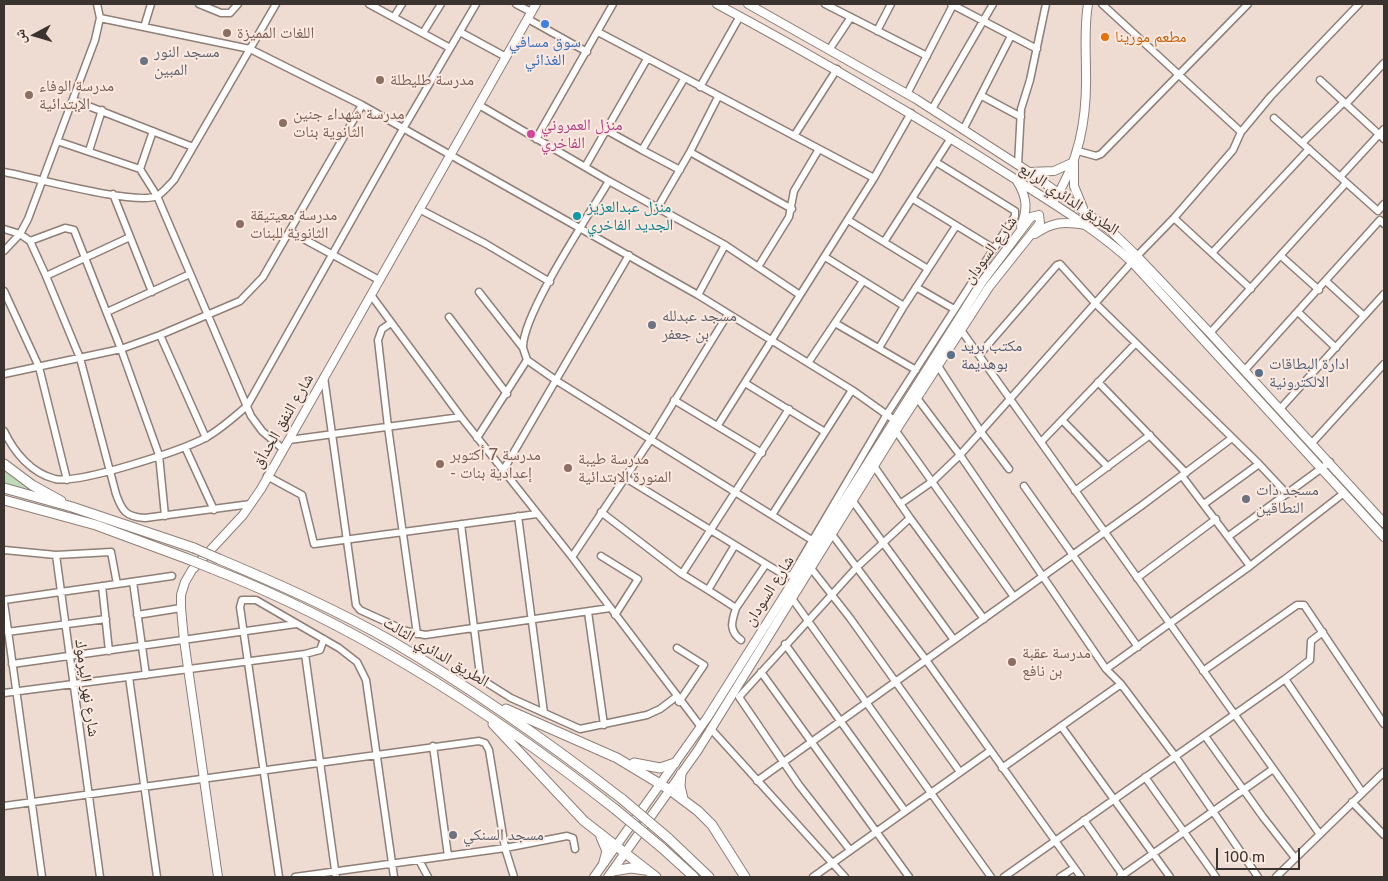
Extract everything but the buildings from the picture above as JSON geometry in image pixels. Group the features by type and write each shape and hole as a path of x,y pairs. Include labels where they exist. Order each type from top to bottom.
{"highway":[{"path":"4,464 32,485 72,507"},
{"path":"4,488 72,507"},
{"name":"الطريق الدائري الثالث","path":"4,500 78,519 188,559 266,591 377,645 548,756 661,847 694,877"},
{"name":"الطريق الدائري الثالث","path":"72,507 194,548 359,624 493,704 559,750 622,799 668,838 709,877"},
{"path":"493,704 616,758 660,783 712,825 745,877"},
{"path":"484,715 565,802 598,833 656,877"},
{"path":"616,758 654,768 675,762"},
{"path":"681,774 682,799"},
{"path":"598,833 606,846 604,862"},
{"path":"611,874 631,868 647,870"}],"main road":[{"name":"شارع النفق الحدأق","path":"218,877 184,640 181,608 182,590 192,570 251,504 536,4"},
{"name":"الطريق الدائري الرابع","path":"717,4 837,69 911,113 1054,202 1134,259 1384,537"},
{"name":"الطريق الدائري الرابع","path":"748,4 907,94 1018,164 1084,210 1210,332 1244,371 1383,518"},
{"path":"1054,202 1078,151 1086,112 1085,36 1088,4"},
{"path":"788,43 795,31"},
{"path":"1029,172 1054,171 1074,162"},
{"path":"1074,162 1074,186 1084,210"},
{"path":"1016,179 1023,190 1026,206 1017,235"},
{"name":"شارع السودان","path":"594,877 701,727 724,688 755,647 791,597 874,466 894,422 917,398 989,287 1040,223 1040,215 1031,217 977,290 894,422 814,541 755,647 711,729 611,874"},
{"path":"1025,241 1051,224 1070,222 1088,226"}],"street":[{"path":"4,251 20,234 28,219 73,100 95,40 100,18 97,4"},
{"path":"144,27 151,4"},
{"path":"199,4 221,13 230,13 238,4"},
{"path":"4,172 136,198 157,196 174,180 276,4"},
{"path":"369,4 450,48"},
{"path":"394,18 402,4"},
{"path":"423,33 441,4"},
{"path":"4,431 23,460 44,475 67,480 110,471 185,447 206,438 247,406 404,127 476,4"},
{"path":"516,4 530,16 587,52"},
{"path":"536,139 613,4"},
{"path":"826,4 927,56"},
{"path":"877,30 891,4"},
{"path":"907,94 952,4 1037,50"},
{"path":"932,110 993,4"},
{"path":"1018,164 1023,102 1037,50 1046,4"},
{"path":"1102,4 1241,132"},
{"path":"1078,151 1099,156 1248,4"},
{"path":"900,504 933,481 960,455 1233,150 1241,132 1271,96 1359,4"},
{"path":"700,87 740,16"},
{"path":"829,50 851,17"},
{"path":"100,18 250,49 404,127 450,156 582,227 698,294 852,390 894,422 1014,597"},
{"path":"460,32 506,57"},
{"path":"598,32 874,178"},
{"path":"963,130 1012,36"},
{"path":"585,167 647,59"},
{"path":"1302,143 1384,63"},
{"path":"794,136 837,69"},
{"path":"642,150 684,79"},
{"path":"1320,80 1383,134 1340,177"},
{"path":"982,96 1021,117"},
{"path":"658,208 690,152 718,97"},
{"path":"73,100 193,147"},
{"path":"4,374 121,349 160,335 240,301 252,291 263,277 291,232 362,105"},
{"path":"479,105 609,181 725,245 800,295"},
{"path":"89,151 102,110"},
{"path":"718,425 874,178 911,113"},
{"path":"1274,118 1378,211 1384,204"},
{"path":"606,130 680,170"},
{"path":"140,169 153,131"},
{"path":"884,242 913,200 951,138"},
{"path":"57,141 140,169 157,196 207,316 256,425 283,449"},
{"path":"758,267 792,209 794,191 818,149"},
{"path":"1212,253 1309,149"},
{"path":"690,152 792,209"},
{"path":"894,422 916,370 1015,216 1015,211 936,162"},
{"path":"523,348 524,331 550,282 609,181"},
{"path":"1210,332 1346,183"},
{"path":"113,194 152,292"},
{"path":"913,200 994,248"},
{"path":"419,209 486,244 550,282"},
{"path":"1174,218 1251,288"},
{"path":"848,220 928,269"},
{"path":"1244,371 1380,220 1384,224"},
{"path":"879,348 956,226"},
{"path":"30,241 70,228 74,230 121,349 159,455 165,516"},
{"path":"4,229 20,234 30,241 46,276 80,358 110,471 121,508 126,514 136,517 165,516 251,504"},
{"path":"291,232 333,253 379,280"},
{"path":"46,276 130,237"},
{"path":"698,294 725,245"},
{"path":"504,470 629,255"},
{"path":"1281,256 1318,290"},
{"path":"825,257 904,306"},
{"path":"979,355 1059,263 1135,344 1259,464 1286,494"},
{"path":"107,312 190,274"},
{"path":"808,363 863,281"},
{"path":"1326,282 1364,316"},
{"path":"916,287 954,309"},
{"path":"4,292 39,368 67,480"},
{"path":"479,292 523,348 527,360 556,381 814,541 792,575 786,576 624,477"},
{"path":"1280,409 1384,294"},
{"path":"371,296 477,438 572,557 701,727"},
{"path":"1298,312 1336,348"},
{"path":"572,557 651,439 728,314"},
{"path":"449,317 506,394"},
{"path":"391,323 382,329 378,340 388,427 417,634"},
{"path":"835,323 916,370"},
{"path":"961,330 1319,833"},
{"path":"160,335 206,438"},
{"path":"1040,442 1135,344"},
{"path":"477,438 527,360"},
{"path":"1312,443 1384,364"},
{"path":"938,366 980,432 1009,469"},
{"path":"324,377 346,540 358,608 396,627 417,634 439,634 610,608"},
{"path":"1098,382 1150,435 1184,475 1250,566"},
{"path":"744,383 825,432"},
{"path":"772,515 852,390"},
{"path":"917,398 960,455 1106,669 1121,684 1175,756 1258,877"},
{"path":"674,400 762,453"},
{"path":"682,574 789,409"},
{"path":"289,440 461,417"},
{"path":"1062,420 1108,467"},
{"path":"1075,491 1150,435"},
{"path":"757,781 1184,475 1232,438"},
{"path":"185,447 214,510"},
{"path":"1229,536 1330,462"},
{"path":"1204,504 1259,464"},
{"path":"874,466 984,619"},
{"path":"267,476 302,494 314,544 537,514"},
{"path":"1024,486 1138,647"},
{"path":"1106,669 1250,566 1344,493"},
{"path":"852,500 954,640"},
{"path":"601,512 682,574 736,608"},
{"path":"518,516 544,713"},
{"path":"850,850 783,762 739,697 785,644 857,567 910,518"},
{"path":"1137,578 1216,519"},
{"path":"461,524 482,678 511,698 580,729 647,715 678,699 704,665 677,648"},
{"path":"831,533 926,660 1081,877"},
{"path":"708,590 735,545"},
{"path":"4,550 56,555 111,552 118,584"},
{"name":"شارع نهر اليرموك","path":"56,555 72,685 100,877"},
{"path":"601,556 638,580 615,615"},
{"path":"741,640 732,630 731,625 736,608 766,564"},
{"path":"810,568 833,594 960,772"},
{"path":"42,877 12,664 6,636 4,601 172,576"},
{"path":"133,582 146,675"},
{"path":"102,586 109,651"},
{"path":"791,597 991,877"},
{"path":"279,877 245,631 240,607 242,600 246,599 256,600 324,639 348,654 362,670 366,680 394,877"},
{"path":"1203,671 1301,604 1307,607 1384,724"},
{"path":"137,615 181,608"},
{"path":"588,612 604,724"},
{"path":"6,636 106,619"},
{"path":"12,664 296,624"},
{"path":"1004,877 1310,660 1311,641 1323,632"},
{"path":"4,693 305,654 320,650 324,639"},
{"path":"785,644 905,811"},
{"path":"305,654 336,875"},
{"path":"761,672 909,877"},
{"path":"129,677 157,877"},
{"path":"1285,679 1362,792"},
{"path":"1002,768 1121,684"},
{"path":"1061,726 1115,798 1170,877"},
{"path":"711,729 845,877"},
{"path":"1204,736 1295,858"},
{"path":"4,806 320,763 375,753 473,741 485,743 491,758 505,848 514,877"},
{"path":"432,746 448,856"},
{"path":"812,877 990,751"},
{"path":"1084,820 1122,877 1273,769"},
{"path":"1276,877 1319,833 1384,772"},
{"path":"1145,777 1216,877"},
{"path":"1352,802 1384,835"},
{"path":"295,877 336,875 392,863 505,848 567,836 573,838 575,849"},
{"path":"419,860 428,877"},
{"path":"1060,877 1074,868"}],"green space":[{"path":"4,467 50,495 4,486"}],"place":[{"name":"سوق مسافي الغذائي","path":"545,24"},
{"name":"اللغات المميزة","path":"227,33"},
{"name":"مطعم مورينا","path":"1105,37"},
{"name":"مسجد النور المبين","path":"144,61"},
{"name":"مدرسة طليطلة","path":"380,80"},
{"name":"مدرسة الوفاء الإبتدائية","path":"29,95"},
{"name":"مدرسة شهداء جنين الثانوية بنات","path":"283,123"},
{"name":"منزل العمروني الفاخري","path":"531,134"},
{"name":"منزل عبدالعزيز الجديد الفاخري","path":"577,216"},
{"name":"مدرسة معيتيقة الثانوية للبنات","path":"240,224"},
{"name":"مسجد عبدلله بن جعفر","path":"652,325"},
{"name":"مكتب بريد بوهديمة","path":"951,355"},
{"name":"ادارة البطاقات الالكترونية","path":"1259,373"},
{"name":"مدرسة 7 أكتوبر - إعدادية بنات","path":"440,464"},
{"name":"مدرسة طيبة المنورة الابتدائية","path":"568,468"},
{"name":"مسجد دات النطاقين","path":"1246,499"},
{"name":"مدرسة عقبة بن نافع","path":"1012,662"},
{"name":"مسجد السنكي","path":"453,835"}]}
